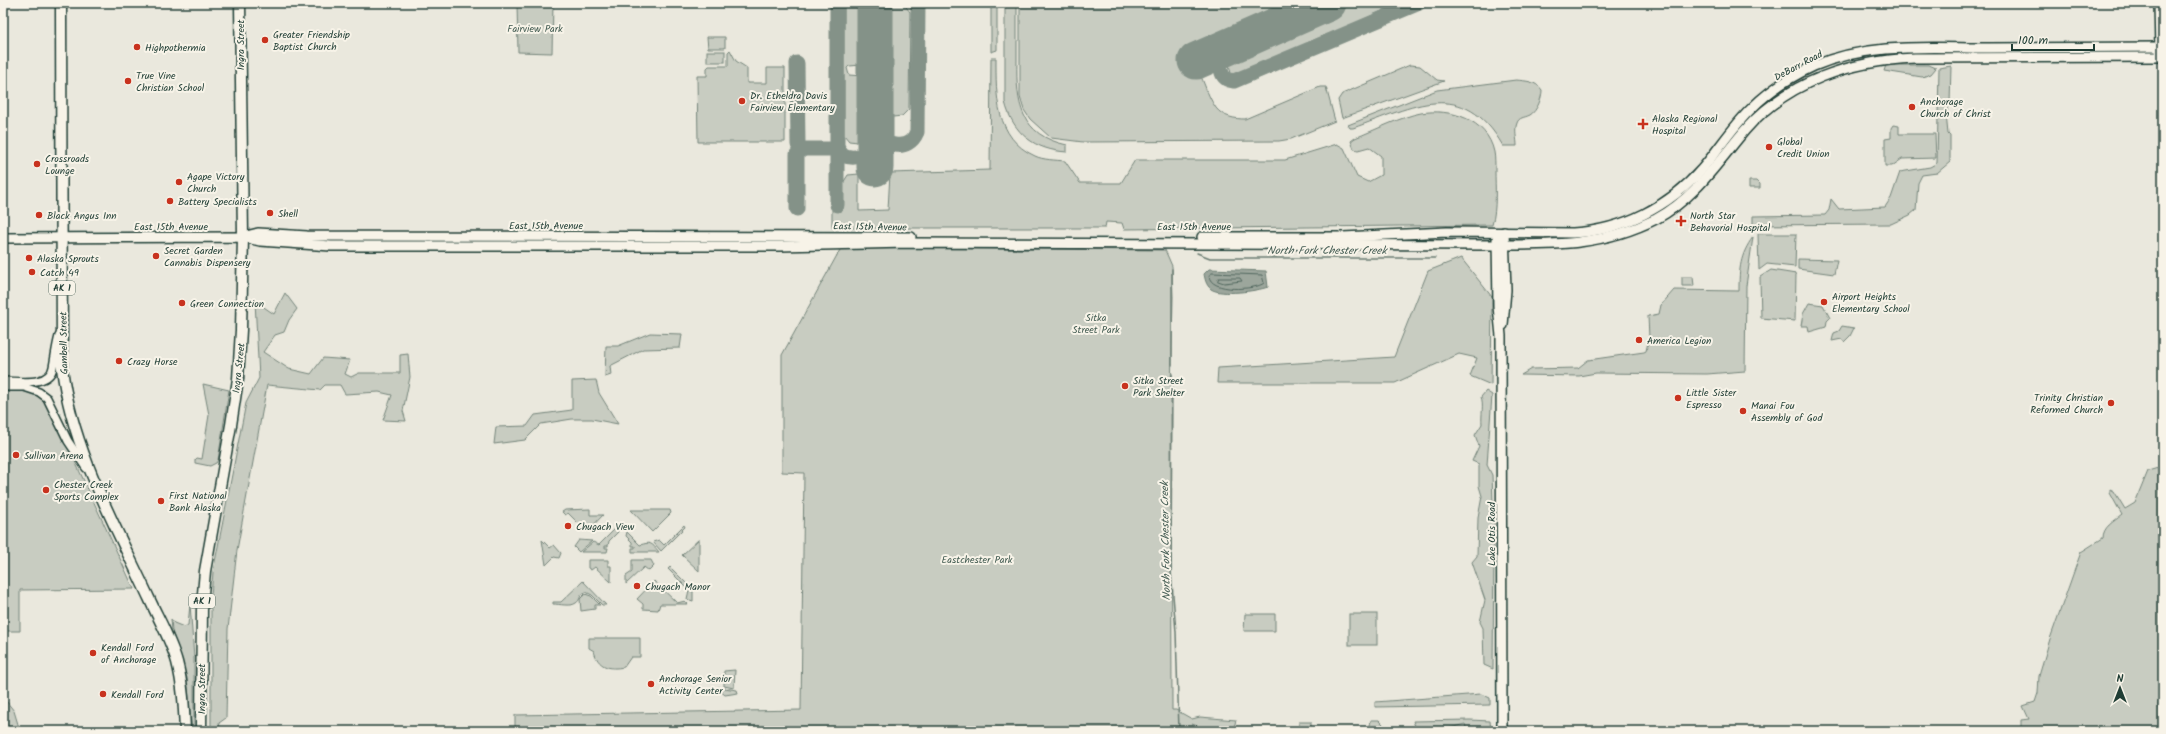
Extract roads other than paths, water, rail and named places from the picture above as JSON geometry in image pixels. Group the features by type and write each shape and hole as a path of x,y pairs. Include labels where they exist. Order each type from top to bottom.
{"highway":[{"name":"Gambell Street","path":"62,3 62,368 65,388 81,444 97,484 177,660 184,692 185,731"},
{"name":"Ingra Street","path":"201,731 202,605 209,547 238,379 241,330 243,237 240,3"}],"main road":[{"name":"DeBarr Road","path":"1500,232 1583,232 1608,228 1648,212 1673,195 1692,179 1745,115 1762,98 1808,70 1846,55 1909,48 2161,52"},
{"name":"DeBarr Road","path":"1501,245 1582,243 1620,233 1655,219 1675,207 1704,182 1745,131 1772,105 1800,86 1848,67 1884,60 1915,58 2161,52"},
{"name":"East 15th Avenue","path":"243,237 258,233 307,236 1314,237 1500,232"},
{"name":"Lake Otis Road","path":"1500,232 1501,245 1498,306 1501,336 1502,731"},
{"name":"East 15th Avenue","path":"3,238 62,236 243,237 260,241 331,246 780,246 946,243 1501,245"}],"street":[{"path":"2158,3 2161,52"},
{"path":"3,381 39,381 52,373 54,353 63,322"},
{"path":"3,387 24,386 39,392 47,398 68,441 97,484"}],"water":[{"path":"1209,269 1266,271 1268,287 1239,292 1216,291 1209,287 1205,280 1204,274"}],"waterway":[{"name":"North Fork Chester Creek","path":"1197,253 1210,258 1435,258"},
{"name":"North Fork Chester Creek","path":"1172,269 1172,365"},
{"name":"North Fork Chester Creek","path":"1172,374 1171,571 1176,632 1179,731"}],"place":[{"name":"Greater Friendship Baptist Church","path":"265,40"},
{"name":"Highpothermia","path":"137,47"},
{"name":"True Vine Christian School","path":"128,81"},
{"name":"Dr. Etheldra Davis Fairview Elementary","path":"742,101"},
{"name":"Anchorage Church of Christ","path":"1912,107"},
{"name":"Alaska Regional Hospital","path":"1643,124"},
{"name":"Global Credit Union","path":"1769,147"},
{"name":"Crossroads Lounge","path":"37,164"},
{"name":"Agape Victory Church","path":"179,182"},
{"name":"Battery Specialists","path":"170,201"},
{"name":"Shell","path":"270,213"},
{"name":"Black Angus Inn","path":"39,215"},
{"name":"North Star Behavorial Hospital","path":"1681,221"},
{"name":"Secret Garden Cannabis Dispensery","path":"156,256"},
{"name":"Alaska Sprouts","path":"29,258"},
{"name":"Catch 49","path":"32,272"},
{"name":"Airport Heights Elementary School","path":"1824,302"},
{"name":"Green Connection","path":"182,303"},
{"name":"America Legion","path":"1639,340"},
{"name":"Crazy Horse","path":"119,361"},
{"name":"Sitka Street Park Shelter","path":"1125,386"},
{"name":"Little Sister Espresso","path":"1678,398"},
{"name":"Trinity Christian Reformed Church","path":"2111,403"},
{"name":"Manai Fou Assembly of God","path":"1743,411"},
{"name":"Sullivan Arena","path":"16,455"},
{"name":"Chester Creek Sports Complex","path":"46,490"},
{"name":"First National Bank Alaska","path":"161,501"},
{"name":"Chugach View","path":"568,526"},
{"name":"Chugach Manor","path":"637,586"},
{"name":"Kendall Ford of Anchorage","path":"93,653"},
{"name":"Anchorage Senior Activity Center","path":"651,684"},
{"name":"Kendall Ford","path":"103,694"}],"park label":[{"name":"Fairview Park","path":"535,28"},
{"name":"Sitka Street Park","path":"1096,322"},
{"name":"Eastchester Park","path":"977,559"}]}
